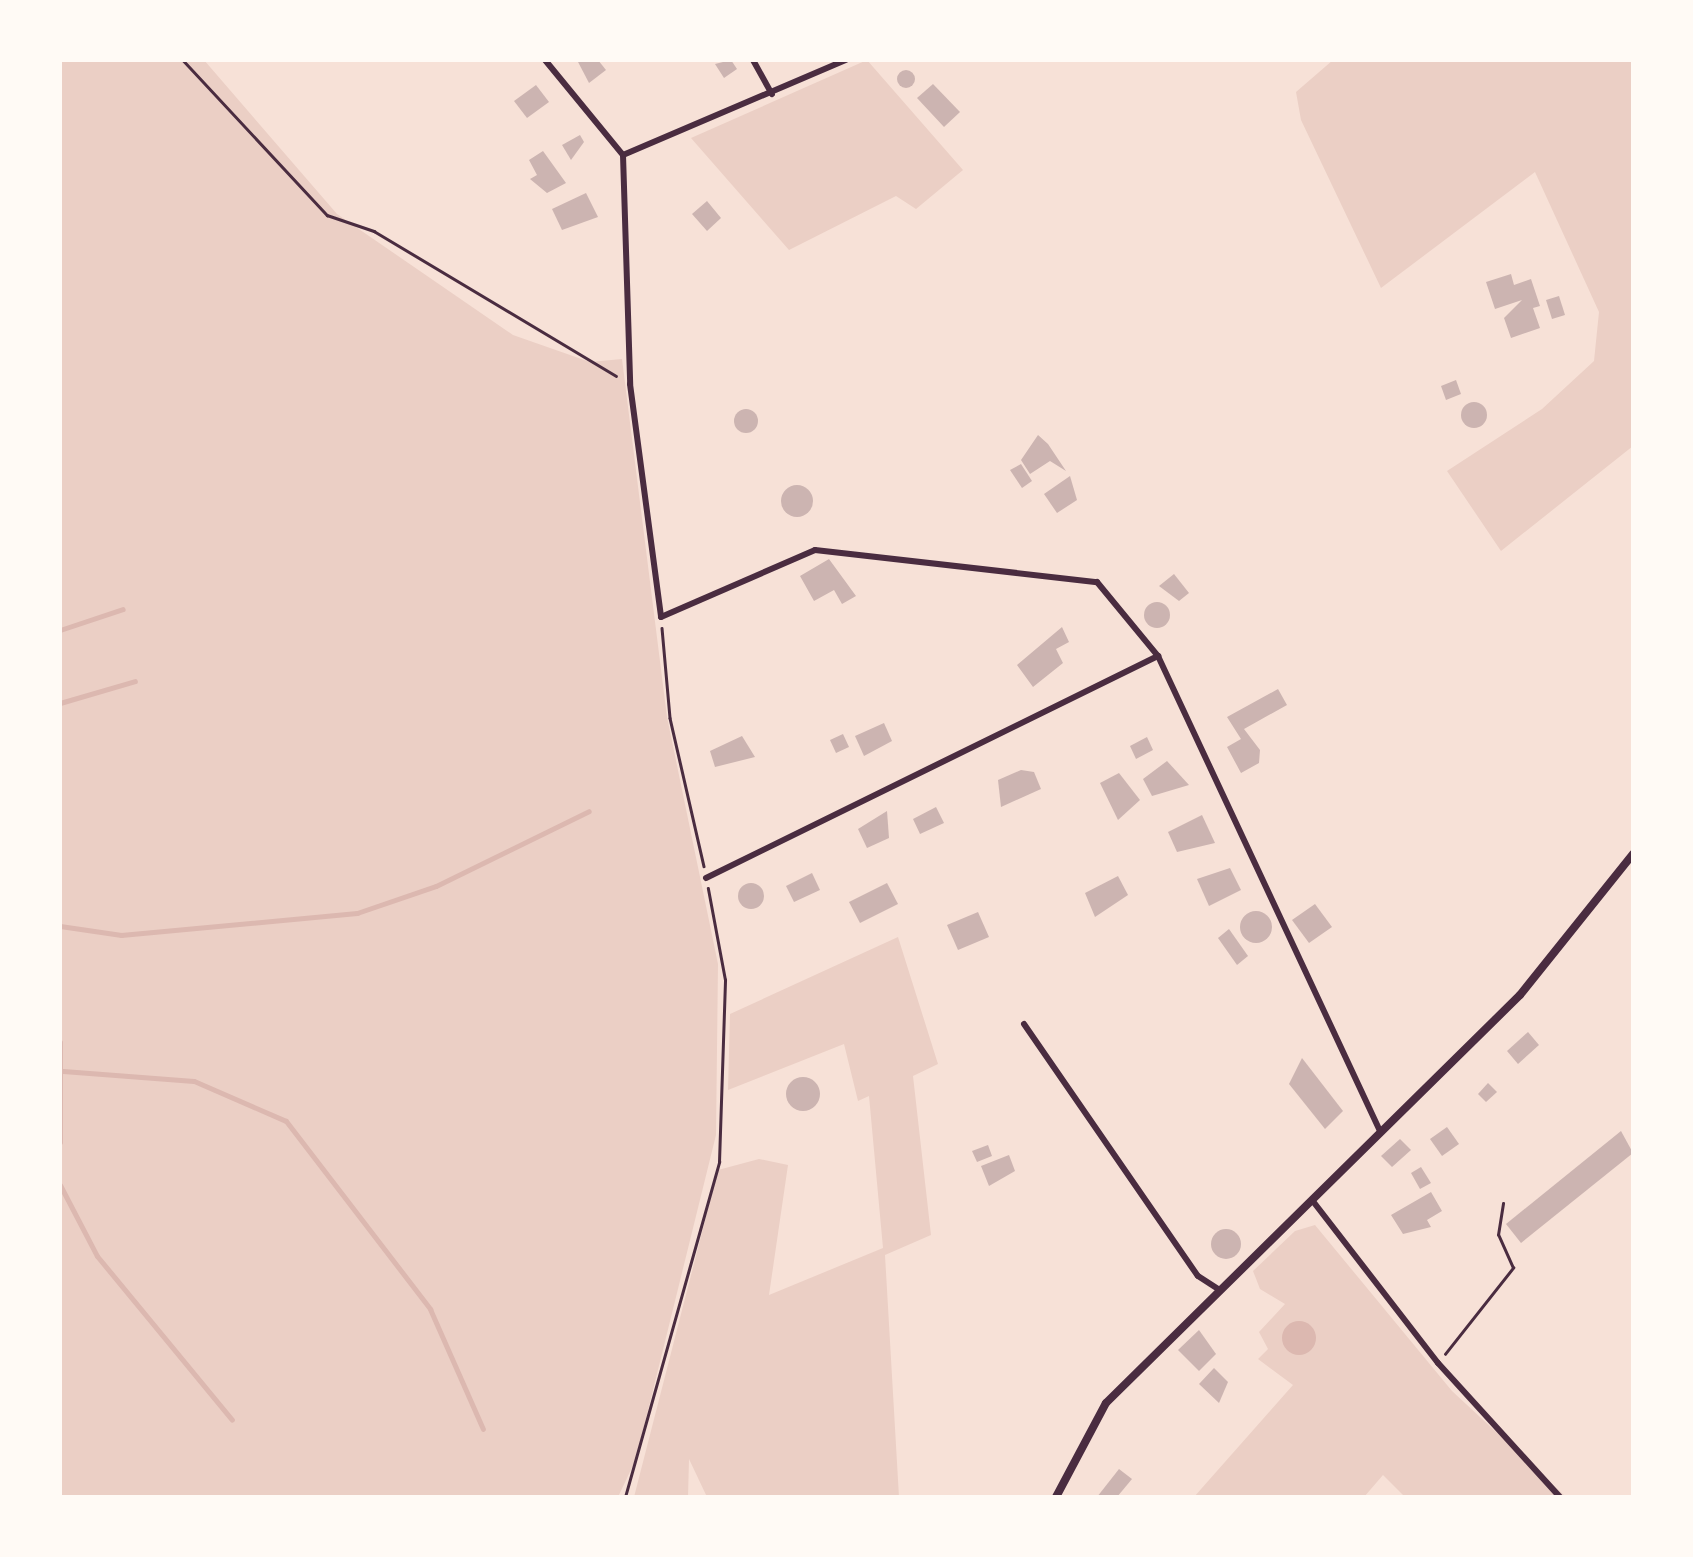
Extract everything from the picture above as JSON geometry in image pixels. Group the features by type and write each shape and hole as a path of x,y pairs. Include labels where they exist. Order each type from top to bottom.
{"street":[{"path":"545,60 622,155 630,384 661,617 815,550 854,553 975,575 1086,578 1158,656 1380,1131"},
{"path":"752,60 772,94"},
{"path":"622,155 846,60"},
{"path":"706,878 1158,656"},
{"path":"1056,1497 1106,1403 1520,995 1633,854"},
{"path":"1024,1024 1198,1276 1218,1289"},
{"path":"1312,1200 1438,1363 1560,1497"}],"path":[{"path":"183,60 327,214 374,232 630,384"},
{"path":"625,1497 719,1162 724,980 670,718 661,617"},
{"path":"1438,1363 1513,1268 1498,1235 1503,1203"}],"shaded area":[{"path":"60,60 204,60 337,214 513,335 590,362 622,359 667,717 718,964 716,1135 636,1459 618,1497 60,1497"},
{"path":"867,60 963,170 916,209 896,196 789,250 691,138"},
{"path":"1333,60 1633,60 1633,446 1501,551 1447,471 1542,409 1594,361 1599,312 1535,172 1381,288 1301,120 1296,92"},
{"path":"898,937 938,1064 913,1076 931,1235 885,1255 899,1497 707,1497 689,1459 688,1497 634,1497 718,1170 759,1159 788,1165 769,1295 883,1248 869,1096 858,1101 844,1044 728,1090 730,1014"},
{"path":"1315,1225 1452,1391 1566,1497 1405,1497 1383,1475 1364,1497 1194,1497 1293,1385 1258,1359 1268,1349 1259,1332 1285,1304 1260,1289 1253,1271 1295,1231"},
{"path":"1299,1321 1311,1326 1316,1338 1311,1350 1299,1355 1287,1350 1282,1338 1287,1326"}],"building":[{"path":"577,60 598,60 606,70 589,83"},
{"path":"731,60 737,69 724,78 715,64"},
{"path":"906,70 913,72 913,86 906,88 899,86 897,79 899,72"},
{"path":"933,84 960,112 944,127 917,98"},
{"path":"536,85 549,102 527,118 514,101"},
{"path":"580,135 584,142 571,160 562,145"},
{"path":"543,151 566,183 547,193 530,179 537,175 529,160"},
{"path":"586,193 598,217 562,230 552,209"},
{"path":"707,201 721,218 707,231 692,214"},
{"path":"1511,274 1514,285 1531,279 1540,306 1533,308 1540,328 1511,338 1504,318 1522,300 1495,309 1486,282"},
{"path":"1559,296 1565,315 1552,319 1546,300"},
{"path":"1456,380 1461,394 1446,400 1441,386"},
{"path":"1474,402 1483,406 1487,415 1483,424 1474,428 1465,424 1461,415 1465,406"},
{"path":"746,409 758,421 746,433 734,421"},
{"path":"1038,435 1066,471 1050,461 1030,474 1021,460"},
{"path":"1021,464 1032,481 1022,488 1010,470"},
{"path":"1070,476 1077,500 1057,513 1044,494"},
{"path":"797,485 808,490 813,501 808,512 797,517 786,512 781,501 786,490"},
{"path":"829,559 856,596 842,604 834,590 814,601 800,576"},
{"path":"1174,574 1189,593 1179,601 1159,586"},
{"path":"1157,602 1166,606 1170,615 1166,624 1157,628 1148,624 1144,615 1148,606"},
{"path":"1062,627 1069,642 1056,649 1063,663 1033,687 1017,665"},
{"path":"1278,689 1287,705 1244,729 1260,750 1259,763 1241,773 1227,747 1241,739 1227,717"},
{"path":"884,723 892,741 864,756 855,736"},
{"path":"843,734 849,747 836,753 830,740"},
{"path":"742,736 755,757 715,767 710,751"},
{"path":"1147,737 1153,750 1136,759 1130,746"},
{"path":"1167,761 1189,785 1152,796 1143,779"},
{"path":"1021,770 1034,772 1041,789 1001,807 998,780"},
{"path":"1119,773 1140,800 1118,820 1100,783"},
{"path":"936,807 944,823 920,834 913,819"},
{"path":"887,811 889,838 867,848 858,829"},
{"path":"1202,815 1215,843 1177,852 1168,832"},
{"path":"1230,868 1241,890 1209,906 1197,879"},
{"path":"812,873 820,890 794,902 786,886"},
{"path":"1118,876 1128,895 1095,917 1085,893"},
{"path":"751,883 760,887 764,896 760,905 751,909 742,905 738,896 742,887"},
{"path":"887,883 898,904 860,923 849,902"},
{"path":"1315,904 1332,927 1309,943 1292,920"},
{"path":"1256,911 1267,916 1272,927 1267,938 1256,943 1245,938 1240,927 1245,916"},
{"path":"978,912 989,937 958,950 947,925"},
{"path":"1229,929 1248,956 1237,965 1218,938"},
{"path":"1528,1032 1539,1045 1518,1064 1507,1051"},
{"path":"1302,1058 1343,1111 1325,1129 1289,1084"},
{"path":"803,1077 815,1082 820,1094 815,1106 803,1111 791,1106 786,1094 791,1082"},
{"path":"1488,1083 1497,1092 1486,1102 1478,1094"},
{"path":"1447,1127 1459,1144 1442,1156 1430,1139"},
{"path":"1621,1131 1633,1153 1521,1243 1506,1224"},
{"path":"1400,1139 1411,1150 1392,1167 1381,1156"},
{"path":"988,1145 992,1156 977,1162 972,1151"},
{"path":"1009,1155 1015,1171 989,1186 981,1166"},
{"path":"1421,1167 1431,1183 1420,1189 1411,1173"},
{"path":"1431,1192 1442,1211 1427,1220 1431,1227 1403,1234 1391,1215"},
{"path":"1226,1229 1237,1233 1241,1244 1237,1255 1226,1259 1215,1255 1211,1244 1215,1233"},
{"path":"1199,1330 1216,1354 1199,1371 1178,1350"},
{"path":"1214,1368 1228,1382 1219,1403 1199,1384"},
{"path":"1119,1469 1132,1479 1117,1497 1097,1497"}],"waterway":[{"path":"60,630 123,609"},
{"path":"60,703 135,681"},
{"path":"60,926 121,935 357,913 436,886 589,811"},
{"path":"60,1042 60,1142"},
{"path":"63,1071 194,1081 286,1121 430,1309 483,1429"},
{"path":"60,1185 97,1256 232,1420"}]}
